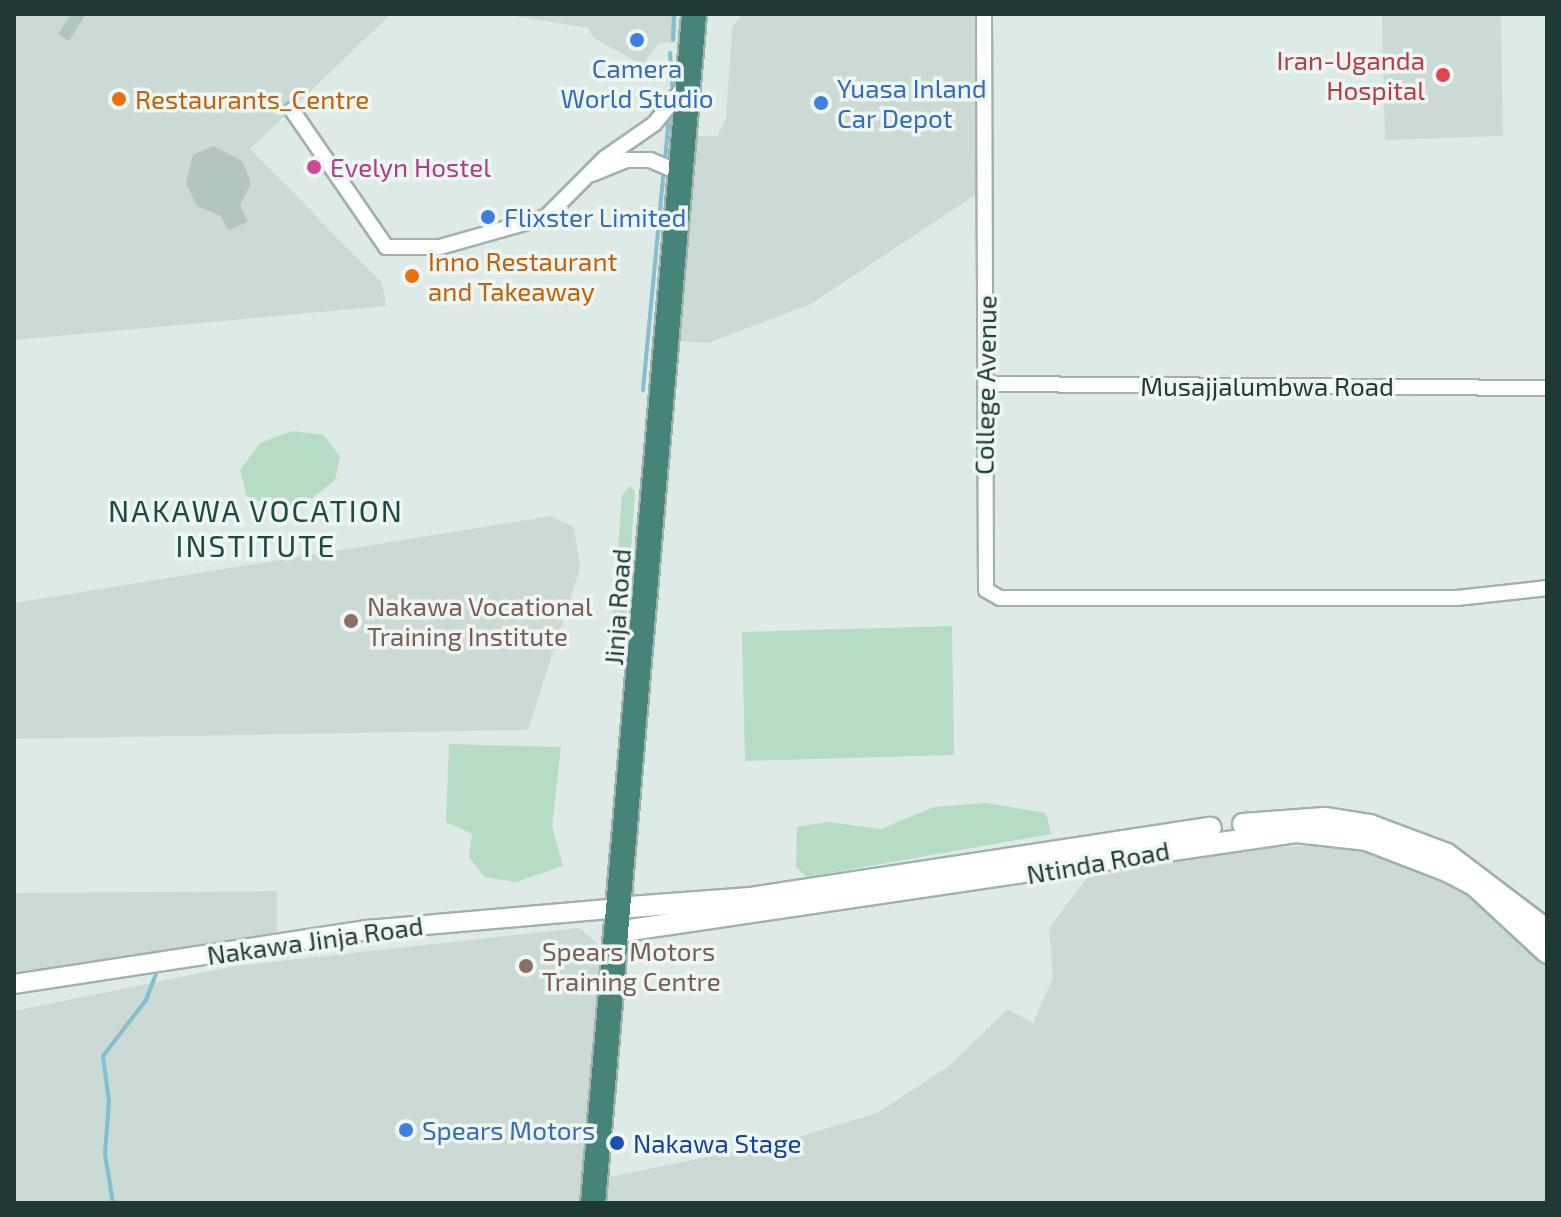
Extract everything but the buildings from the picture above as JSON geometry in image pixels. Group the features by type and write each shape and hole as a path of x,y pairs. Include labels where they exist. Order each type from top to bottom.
{"highway":[{"name":"Jinja Road","path":"593,1203 694,14"}],"main road":[{"name":"Ntinda Road","path":"616,920 1193,830 1325,818 1370,825 1447,854 1547,930"},
{"name":"Ntinda Road","path":"616,920 1296,832 1366,840 1447,871 1475,886 1547,953"}],"street":[{"name":"College Avenue","path":"984,14 986,590 1000,598 1148,594 1457,598 1547,588"},
{"path":"292,110 386,247 440,247 522,228 546,217 592,175 605,158 654,124 688,83"},
{"path":"592,175 627,160 650,160 681,173"},
{"name":"Musajjalumbwa Road","path":"987,384 1547,388"},
{"name":"Nakawa Jinja Road","path":"14,984 368,930 616,920"}],"shaded area":[{"path":"14,14 391,14 250,149 382,283 386,306 14,340"},
{"path":"504,14 678,14 676,42 659,43 642,65 594,38 588,28"},
{"path":"742,14 978,14 975,195 811,304 708,343 678,341 697,136 717,136 726,119 732,28"},
{"name":"Iran-Uganda Hospital","path":"1382,14 1501,14 1503,136 1385,140"},
{"path":"551,516 574,527 580,568 528,730 14,739 14,603"},
{"path":"1337,846 1427,867 1499,911 1547,964 1547,1203 602,1203 604,1178 785,1141 877,1113 949,1066 1008,1009 1033,1023 1053,978 1049,928 1090,874 1244,847"},
{"path":"277,891 277,932 14,974 14,893"},
{"path":"579,928 597,943 600,976 580,1203 14,1203 14,1011 235,966"}],"green space":[{"path":"292,431 324,435 340,457 335,480 295,512 247,497 240,470 260,443"},
{"path":"630,486 635,491 626,621 613,616 622,495"},
{"path":"952,626 954,755 745,761 742,632"},
{"path":"449,744 561,747 552,826 563,866 516,882 484,877 469,857 472,834 446,822"},
{"path":"986,803 1046,813 1051,834 807,877 796,867 797,827 828,822 881,829 934,807"}],"waterway":[{"path":"673,40 674,14"},
{"path":"670,53 673,93"},
{"path":"665,161 669,114"},
{"path":"643,390 664,169"},
{"path":"113,1203 105,1154 109,1101 103,1056 146,1000 156,974"}],"place":[{"name":"Camera World Studio","path":"637,40"},
{"name":"Iran-Uganda Hospital","path":"1443,75"},
{"name":"Restaurants_Centre","path":"119,99"},
{"name":"Yuasa Inland Car Depot","path":"821,103"},
{"name":"Evelyn Hostel","path":"314,167"},
{"name":"Flixster Limited","path":"488,217"},
{"name":"Inno Restaurant and Takeaway","path":"412,276"},
{"name":"Nakawa Vocational Training Institute","path":"351,621"},
{"name":"Spears Motors Training Centre","path":"526,966"},
{"name":"Spears Motors","path":"406,1130"},
{"name":"Nakawa Stage","path":"617,1143"}],"district":[{"name":"NAKAWA VOCATION INSTITUTE","path":"256,527"}]}
